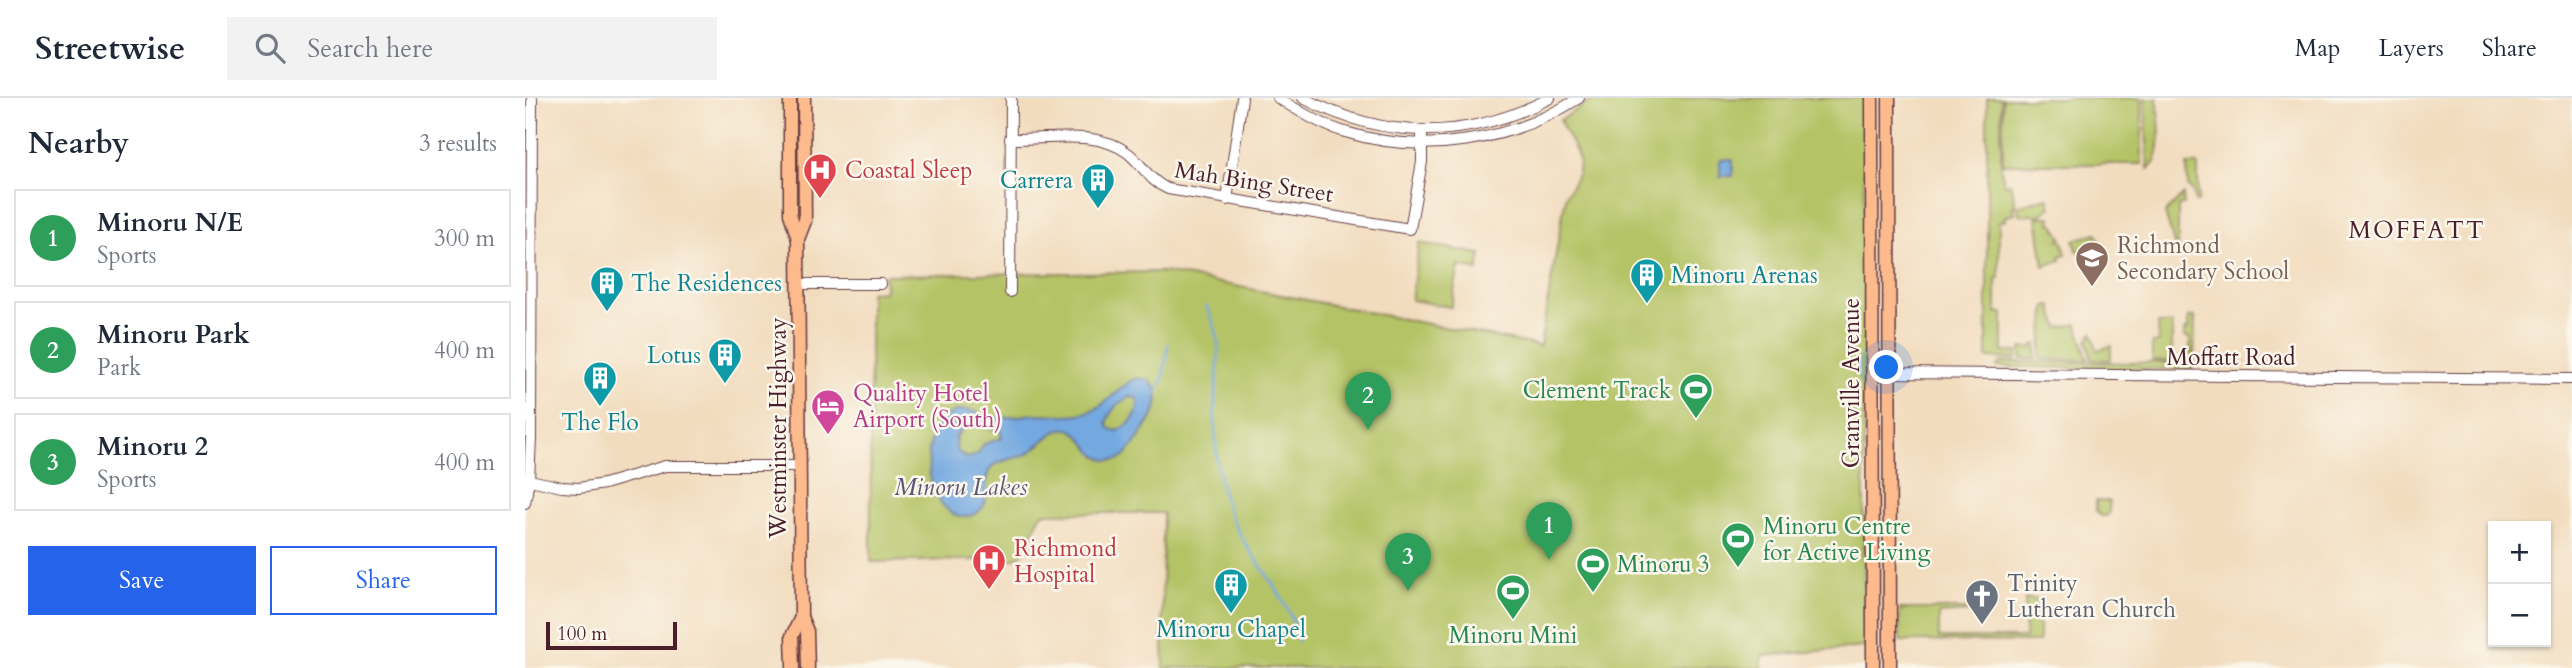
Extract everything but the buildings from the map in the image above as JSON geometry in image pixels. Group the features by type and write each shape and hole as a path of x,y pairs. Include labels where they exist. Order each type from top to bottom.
{"main road":[{"name":"Westminster Highway","path":"790,98 790,214 798,239 801,617 807,631 808,668"},
{"name":"Westminster Highway","path":"798,239 805,222 804,98"},
{"name":"Granville Avenue","path":"1873,98 1873,668"},
{"name":"Granville Avenue","path":"1889,98 1889,668"},
{"name":"Westminster Highway","path":"793,668 792,636 801,617"}],"street":[{"path":"525,503 532,98"},
{"path":"1010,292 1011,98"},
{"path":"1227,200 1242,98"},
{"path":"1278,98 1312,118 1344,132 1422,145 1451,143 1508,131 1550,115 1579,98"},
{"path":"1303,98 1342,116 1371,124 1422,131 1482,125 1524,111 1550,98"},
{"name":"Mah Bing Street","path":"1010,139 1102,140 1129,154 1155,184 1168,189 1410,229 1422,162 1422,131"},
{"path":"798,284 881,284"},
{"name":"Moffatt Road","path":"1889,373 2572,379"},
{"path":"527,480 579,488 604,484 665,466 799,466"}],"green space":[{"path":"1596,98 1864,98 1864,647 1762,656 1762,668 1164,668 1163,513 1043,513 1029,545 1013,559 871,562 870,292 885,291 884,275 1164,272 1540,346 1566,195 1578,172 1579,164 1575,149 1560,120"},
{"path":"1987,98 2001,98 2001,167 2004,185 2010,183 2016,206 2012,207 2015,214 2005,216 2005,220 1999,221 1996,313 2003,313 2003,352 2017,352 2017,359 1987,358"},
{"path":"2003,98 2142,98 2142,164 2003,164"},
{"path":"2145,98 2157,98 2160,126 2157,157 2148,169"},
{"path":"2187,165 2198,165 2198,202 2195,202 2193,192 2188,186"},
{"path":"2183,195 2184,205 2178,206 2178,257 2165,213"},
{"path":"2048,197 2051,207 2041,215 2020,215 2017,206"},
{"path":"2037,217 2051,217 2050,224 2053,223 2062,238 2059,240 2063,242 2066,254 2060,256 2061,260 2044,266"},
{"path":"2097,233 2101,245 2077,251 2074,240"},
{"path":"1419,243 1481,254 1478,270 1459,266 1451,307 1411,300"},
{"path":"2051,305 2059,328 2077,324 2088,360 2040,359 2046,306"},
{"path":"2188,317 2195,317 2194,361 2182,361 2182,354 2190,353 2190,338 2184,337 2184,330 2188,330"},
{"path":"2158,324 2172,324 2172,361 2152,361 2152,343 2159,343"},
{"path":"2092,333 2097,350 2111,346 2111,360 2092,360 2087,341"},
{"path":"2037,344 2036,359 2021,359 2021,348 2032,348"},
{"path":"2001,362 2184,363 2193,368 2190,372 2185,369 1997,367"},
{"path":"2096,501 2109,501 2109,513 2106,516 2101,516 2096,511"},
{"path":"2025,599 2039,600 2039,642 1900,641 1900,609 1966,609 1966,612 1970,612 1939,614 1939,638 2025,638"}],"water":[{"path":"1733,159 1733,176 1720,176 1720,160"},
{"name":"Minoru Lakes","path":"1137,378 1149,380 1156,388 1157,404 1147,426 1121,458 1108,460 1097,456 1077,434 1065,429 1053,433 1027,454 992,467 988,473 984,504 972,515 959,517 947,509 937,497 931,481 930,447 934,432 943,419 956,411 998,417 1079,414 1100,406","holes":["1130,396 1138,399 1133,418 1118,431 1110,429 1107,424 1112,411","965,426 1000,430 1002,438 984,444 977,455 966,458 957,451 955,437"]}],"waterway":[{"path":"1206,306 1218,341 1215,425 1218,467 1226,505 1243,540 1276,588 1293,622 1298,641"},
{"path":"1157,393 1163,379 1168,345"}],"place":[{"name":"Coastal Sleep","path":"820,200"},
{"name":"Carrera","path":"1098,210"},
{"name":"Richmond Secondary School","path":"2092,288"},
{"name":"Minoru Arenas","path":"1647,305"},
{"name":"The Residences","path":"607,313"},
{"name":"Lotus","path":"725,385"},
{"name":"The Flo","path":"600,408"},
{"name":"Clement Track","path":"1696,420"},
{"name":"Minoru Park","path":"1368,430"},
{"name":"Quality Hotel Airport (South)","path":"828,436"},
{"name":"Minoru N/E","path":"1549,560"},
{"name":"Minoru Centre for Active Living","path":"1738,569"},
{"name":"Richmond Hospital","path":"989,591"},
{"name":"Minoru 2","path":"1408,591"},
{"name":"Minoru 3","path":"1593,594"},
{"name":"Minoru Chapel","path":"1231,615"},
{"name":"Minoru Mini","path":"1513,621"},
{"name":"Trinity Lutheran Church","path":"1982,626"}],"district":[{"name":"MOFFATT","path":"2417,230"}]}
